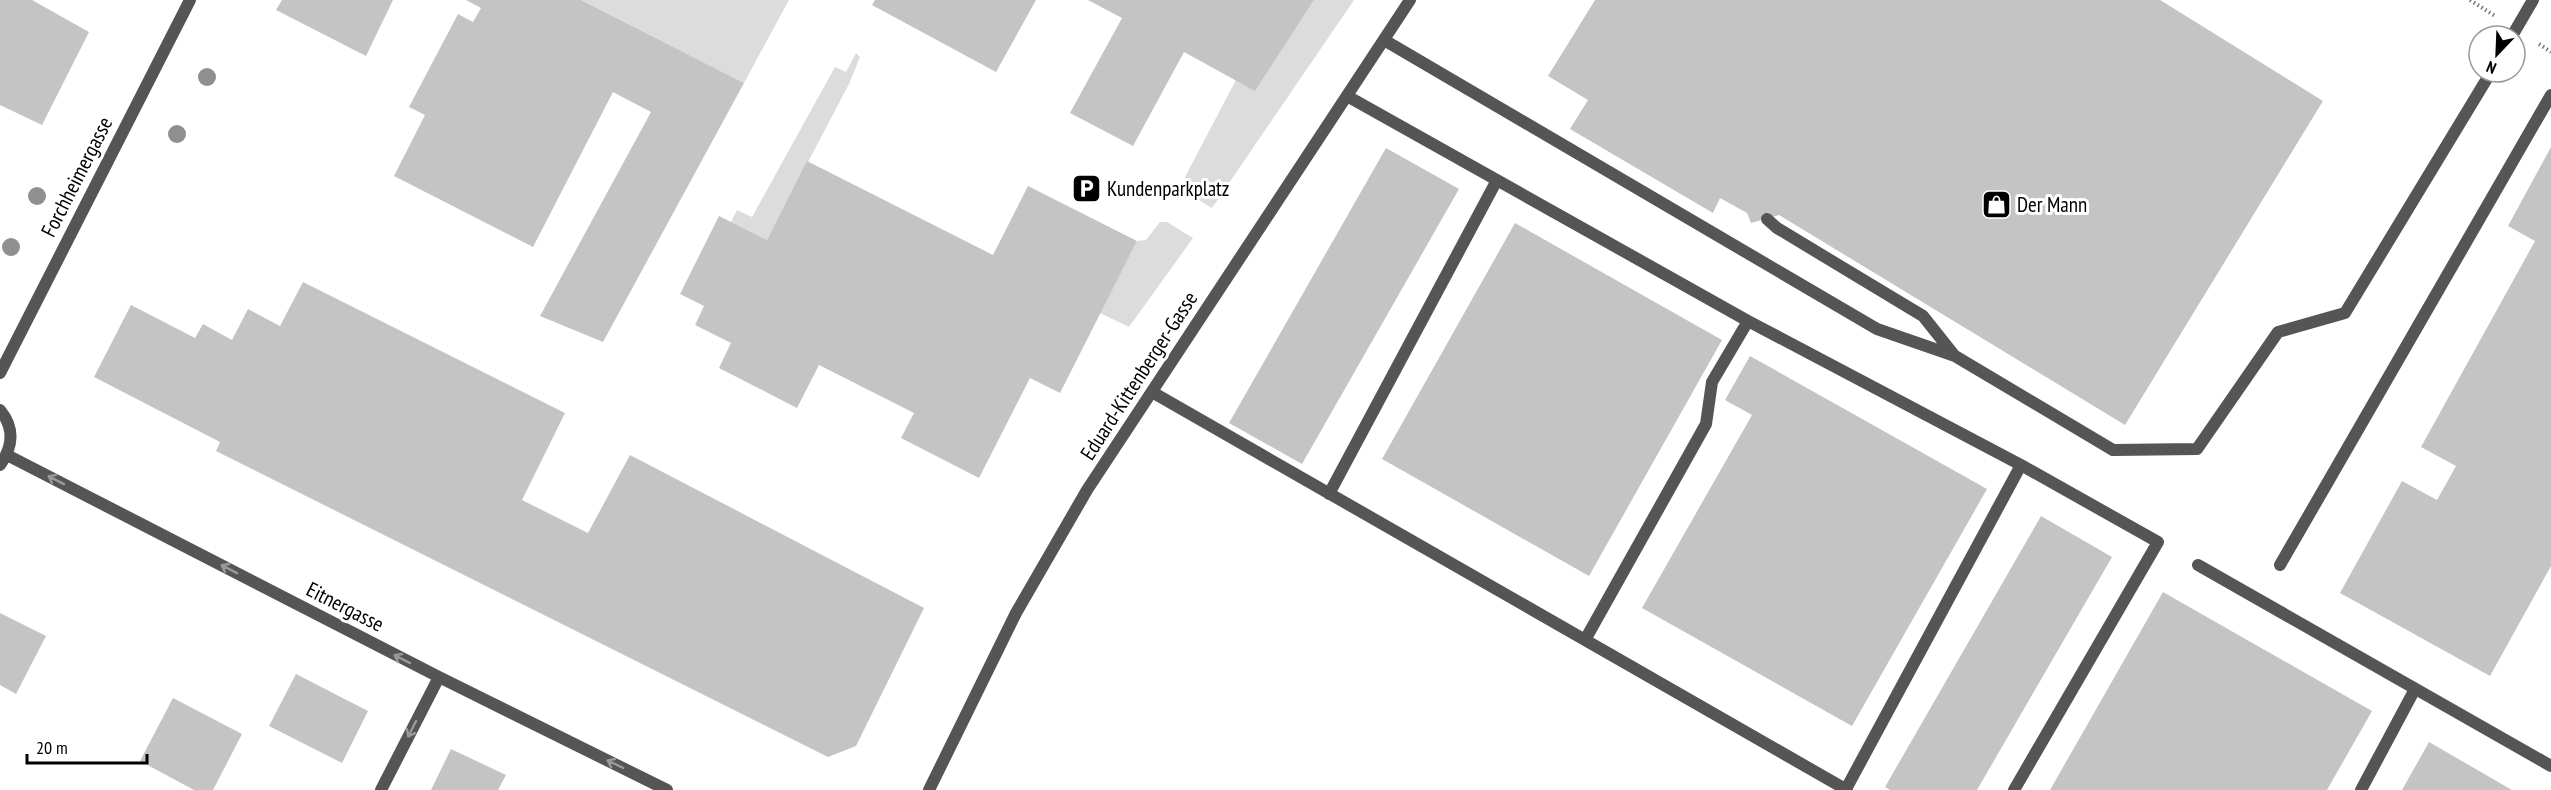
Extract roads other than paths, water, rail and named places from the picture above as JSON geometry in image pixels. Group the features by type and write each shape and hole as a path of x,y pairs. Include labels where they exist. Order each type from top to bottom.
{"street":[{"name":"Forchheimergasse","path":"0,373 190,0"},
{"name":"Eduard-Kittenberger-Gasse","path":"929,790 1016,613 1087,490 1410,0"},
{"path":"2519,24 2533,0"},
{"path":"1384,40 1877,329 1955,356 2113,450 2197,449 2278,332 2345,313 2484,84"},
{"path":"2280,565 2551,95"},
{"path":"1347,96 1748,321 2021,465 2158,542 2014,790"},
{"path":"1329,494 1497,180"},
{"path":"1767,219 1777,228 1923,316 1955,356"},
{"path":"1585,640 1706,424 1712,382 1748,321"},
{"path":"1152,392 1846,790 2021,465"},
{"path":"0,410 10,430 11,442 4,460"},
{"name":"Eitnergasse","path":"4,460 667,790"},
{"path":"2198,565 2551,766"},
{"path":"381,790 439,677"},
{"path":"2361,790 2415,689"}],"place":[{"name":"Kundenparkplatz","path":"1086,189"},
{"name":"Der Mann","path":"1996,205"}]}
